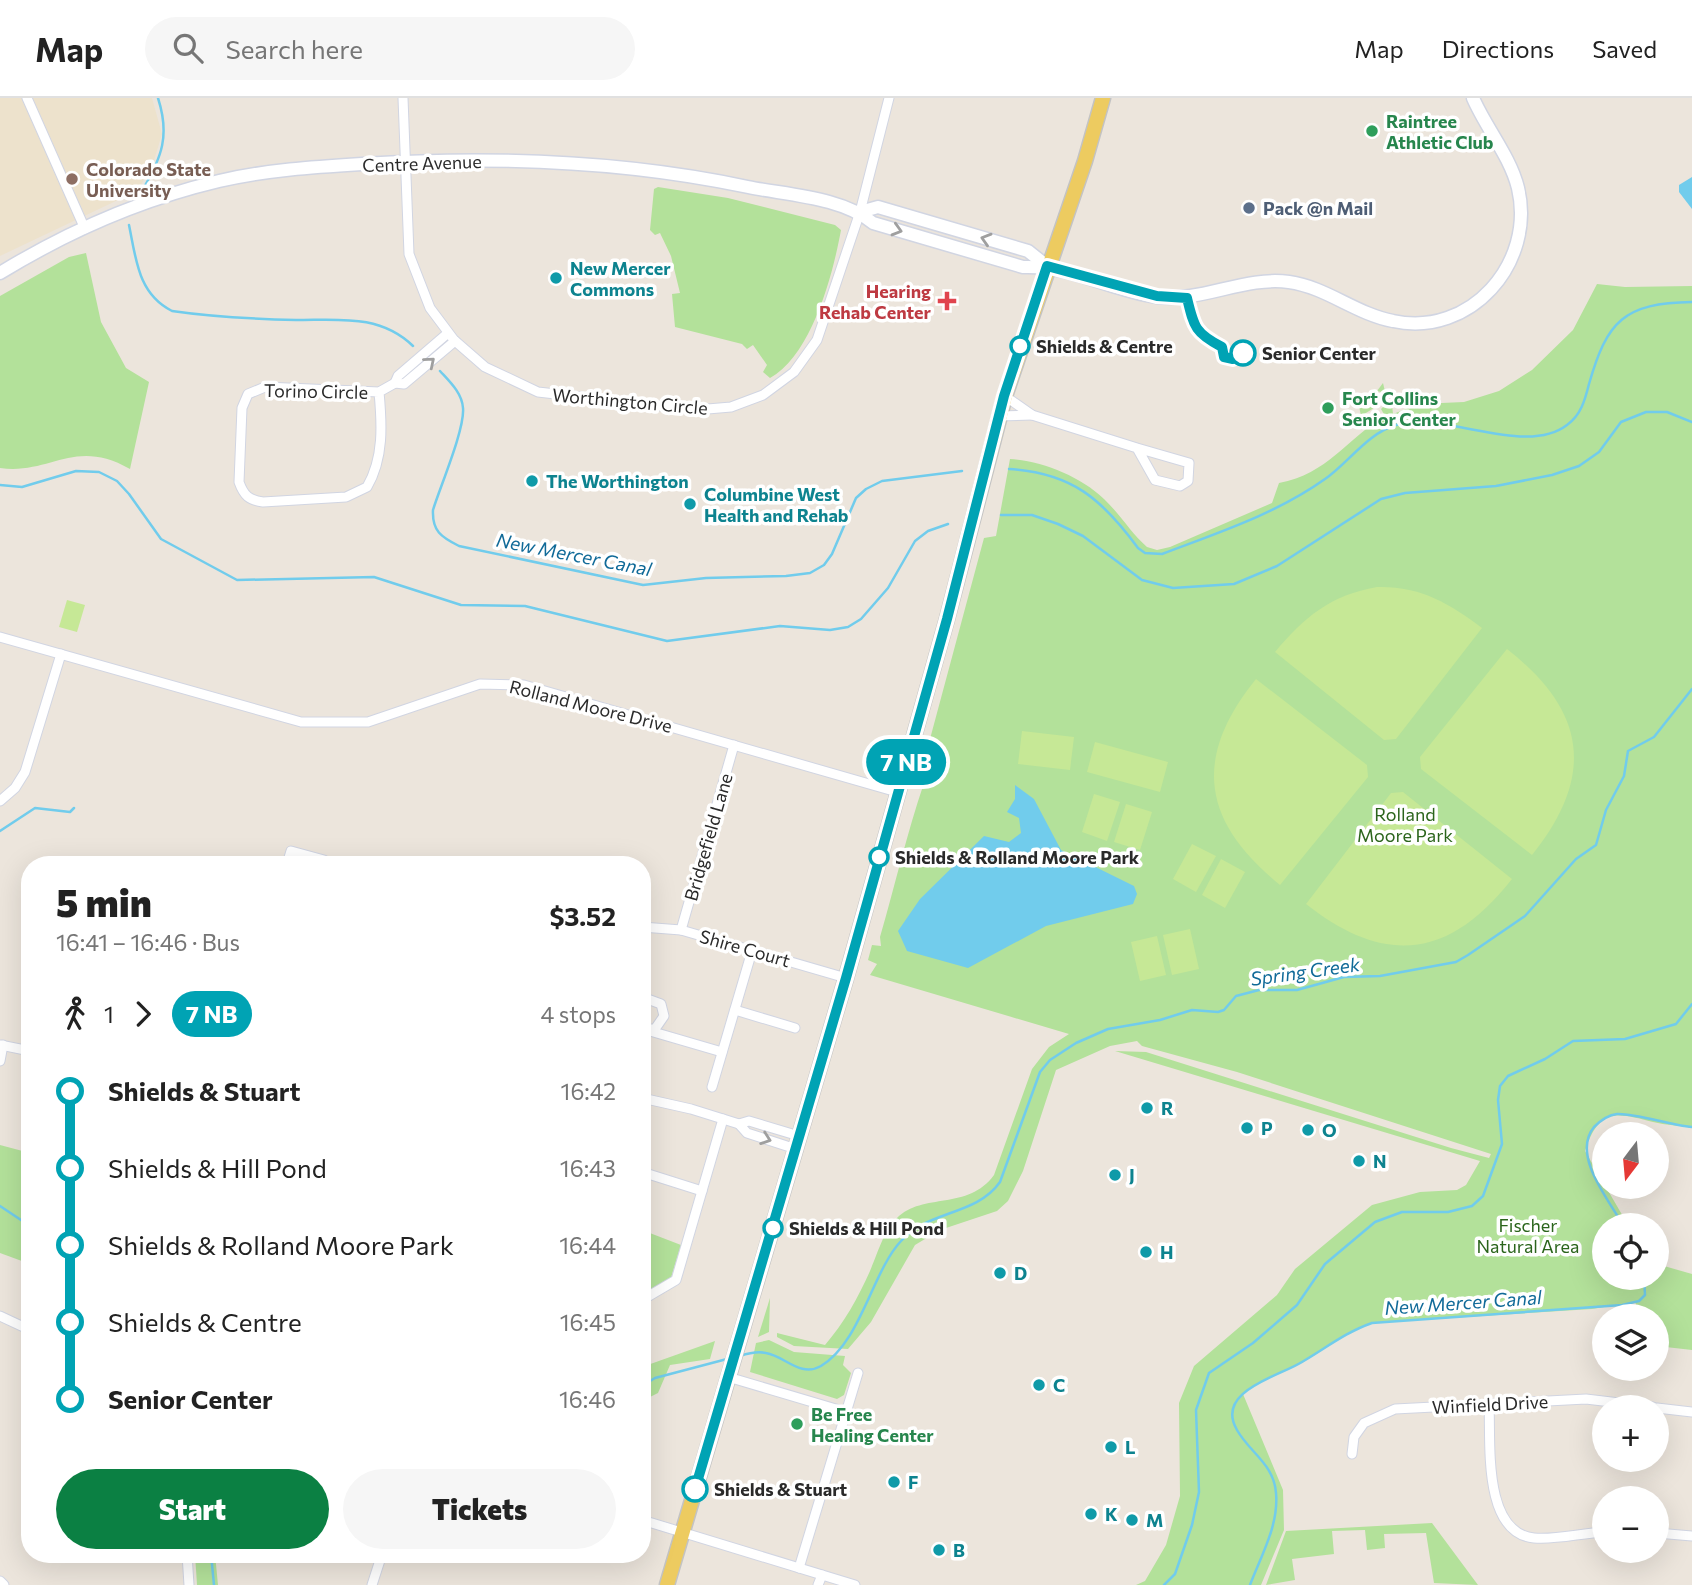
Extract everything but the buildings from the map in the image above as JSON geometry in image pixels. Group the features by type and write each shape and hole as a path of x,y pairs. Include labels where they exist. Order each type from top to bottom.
{"main road":[{"path":"667,1585 846,978 947,619 1004,396 1085,161 1103,98"}],"street":[{"path":"27,98 85,229"},
{"name":"Worthington Circle","path":"403,98 407,236 412,262 430,308 455,341 491,371 538,392 696,411 731,407 778,385 806,358 825,324 860,212 889,98"},
{"name":"Centre Avenue","path":"0,274 85,229 146,203 221,181 279,171 404,162 556,162 727,182 860,212 878,207 1028,251 1047,266 1157,296 1187,298 1276,281 1311,287 1392,321 1421,323 1451,317 1478,302 1502,278 1514,255 1521,225 1520,203 1514,176 1473,98"},
{"name":"Torino Circle","path":"395,383 398,376 448,333"},
{"name":"Torino Circle","path":"379,392 382,432 377,462 367,487 346,497 263,502 252,501 243,494 239,482 242,408 248,394 265,387 379,392 395,383 404,384 455,341"},
{"path":"1004,396 1032,415 1137,447 1189,463 1188,481 1180,486 1155,480 1137,447"},
{"path":"999,416 1032,415"},
{"name":"Rolland Moore Drive","path":"0,636 301,722 368,722 453,691 500,682 547,691 897,792"},
{"path":"0,802 15,788 25,772 61,654"},
{"name":"Bridgefield Lane","path":"681,930 734,744"},
{"path":"289,856 291,851 309,856"},
{"name":"Shire Court","path":"651,928 681,930 846,978"},
{"path":"712,1087 752,951"},
{"path":"651,999 657,1000 664,1010 663,1022 651,1028"},
{"path":"735,1010 795,1028"},
{"path":"651,1031 722,1052"},
{"path":"0,1061 2,1045 21,1049"},
{"path":"651,1100 739,1124 749,1121 797,1143"},
{"path":"651,1295 676,1280 723,1119"},
{"path":"651,1175 702,1191"},
{"path":"0,1317 21,1326"},
{"path":"730,1371 846,1412"},
{"path":"799,1568 858,1373"},
{"name":"Winfield Drive","path":"1352,1454 1354,1437 1364,1423 1395,1409 1592,1400"},
{"path":"1489,1404 1495,1503 1506,1524 1532,1538 1592,1533"},
{"name":"Winfield Drive","path":"1669,1409 1692,1412"},
{"path":"651,1523 855,1585"},
{"path":"1669,1534 1692,1536"},
{"path":"188,1563 189,1585"},
{"path":"372,1585 379,1563"},
{"path":"818,1585 822,1575"},
{"path":"0,1581 4,1585"}],"shaded area":[{"name":"Colorado State University","path":"0,98 152,98 162,134 152,167 137,191 0,256"}],"green space":[{"path":"658,187 728,198 835,225 841,230 826,290 809,333 785,367 770,378 763,372 767,365 753,345 747,349 742,344 675,327 672,294 680,293 671,256 660,233 655,235 650,230 654,189"},
{"path":"86,253 101,322 126,368 149,382 130,469 93,456 78,456 34,467 0,468 0,296 69,257"},
{"name":"Rolland Moore Park","path":"1597,284 1625,287 1692,286 1692,1127 1618,1115 1601,1122 1592,1122 1592,1134 1585,1151 1592,1163 1592,1199 1613,1199 1621,1213 1592,1213 1592,1290 1669,1290 1669,1267 1692,1274 1692,1350 1669,1347 1669,1304 1592,1304 1592,1309 1372,1323 1362,1327 1301,1363 1256,1384 1243,1394 1283,1490 1284,1530 1261,1585 1136,1585 1145,1581 1166,1545 1180,1496 1179,1403 1194,1366 1277,1295 1295,1269 1372,1205 1420,1192 1457,1190 1466,1185 1480,1161 1115,1051 1146,1052 1451,1148 1489,1158 1491,1154 1237,1072 1142,1046 1137,1041 1110,1046 1056,1070 1023,1171 1008,1201 997,1211 940,1230 915,1245 871,1322 848,1349 794,1346 777,1337 777,1333 825,1345 855,1300 892,1223 919,1205 972,1193 994,1175 1032,1069 1049,1047 1069,1034 870,975 877,964 868,960 872,945 881,946 880,937 924,783 922,777 928,769 923,765 984,538 996,536 1010,459 1047,466 1084,483 1104,499 1147,547 1157,550 1170,547 1272,503 1279,483 1311,472 1324,464 1385,416 1381,409 1385,405 1392,405 1393,414 1419,404 1464,402 1499,391 1532,370 1573,330"},
{"path":"1383,383 1387,400 1361,416 1359,406 1367,397 1382,396 1381,392 1377,391"},
{"path":"1377,587 1407,589 1433,598 1482,628 1396,739 1384,740 1275,652 1297,628 1320,609 1346,596"},
{"path":"67,600 85,605 77,632 59,627"},
{"path":"1507,649 1533,672 1553,696 1567,720 1573,745 1573,771 1566,798 1553,826 1532,855 1421,769 1420,757"},
{"path":"1256,679 1367,765 1368,777 1280,885 1254,861 1234,837 1221,813 1215,788 1215,762 1222,736 1235,708"},
{"path":"1022,731 1074,737 1070,770 1018,764"},
{"path":"1095,742 1168,762 1160,792 1087,772"},
{"path":"1403,792 1512,879 1489,905 1465,925 1441,938 1416,945 1390,945 1363,938 1335,924 1306,904 1391,793"},
{"path":"1094,794 1120,802 1107,841 1082,832"},
{"path":"1126,804 1152,812 1140,850 1114,842"},
{"path":"1192,844 1216,856 1196,892 1173,879"},
{"path":"1221,859 1245,872 1225,908 1202,895"},
{"path":"1190,929 1199,969 1172,975 1163,935"},
{"path":"1157,936 1166,975 1140,981 1131,942"},
{"path":"0,1145 21,1151 21,1261 0,1253"},
{"path":"651,1233 681,1245 671,1278 651,1289"},
{"path":"770,1298 769,1332 758,1337"},
{"path":"769,1340 794,1352 845,1356 843,1365 851,1373 844,1395 837,1399 750,1372 756,1343"},
{"path":"715,1341 710,1359 670,1365 658,1393 651,1396 651,1364"},
{"path":"1432,1523 1478,1585 1434,1583 1426,1533 1384,1534 1385,1548 1367,1550 1365,1530 1332,1531 1334,1554 1292,1559 1295,1580 1266,1585 1286,1531"},
{"path":"196,1563 216,1563 218,1585 197,1585"}],"water":[{"path":"1692,177 1692,209 1679,192 1679,185"},
{"path":"1015,785 1034,799 1061,850 1134,886 1137,894 1133,904 1046,926 968,968 907,951 898,931 920,899 984,836 1009,842 1021,833 1019,818 1007,812 1015,799"}],"waterway":[{"name":"New Mercer Canal","path":"143,189 159,156 164,135 158,98"},
{"name":"New Mercer Canal","path":"129,225 145,285 161,304 172,311 250,318 358,321 387,328 413,346"},
{"name":"New Mercer Canal","path":"1009,469 1051,476 1068,483 1098,503 1138,548 1145,553 1162,554 1246,522 1287,503 1325,479 1367,441 1396,425 1416,422 1530,437 1550,434 1567,425 1579,412 1603,345 1622,320 1650,306 1692,302"},
{"name":"New Mercer Canal","path":"440,371 458,393 463,417 433,510 434,523 439,532 459,546 643,585 706,578 810,573 824,565 832,554 856,498 866,489 882,481 962,471"},
{"path":"1001,515 1032,515 1058,524 1083,536 1142,580 1173,588 1234,584 1277,566 1381,499 1405,493 1496,486 1552,475 1579,466 1599,452 1621,422 1646,412 1667,412 1692,422"},
{"path":"0,485 22,487 76,471 99,472 117,481 161,539 237,580 374,577 461,605 525,606 667,641 780,626 830,630 848,627 861,619 888,588 915,541 928,531 948,524"},
{"name":"Spring Creek","path":"740,1356 766,1353 799,1368 813,1369 835,1355 856,1324 882,1270 901,1241 924,1223 978,1201 1000,1182 1040,1072 1050,1060 1076,1043 1108,1029 1160,1020 1192,1010 1218,1012 1224,1010 1236,996 1259,990 1297,990 1344,977 1380,976 1456,962 1525,916 1576,859 1596,845 1606,810 1624,776 1628,751 1654,737 1692,689"},
{"path":"0,831 35,808 70,812 74,808"},
{"path":"1164,1585 1175,1574 1192,1525 1199,1492 1196,1410 1209,1373 1253,1343 1297,1305 1325,1264 1375,1222 1402,1212 1448,1212 1472,1206 1483,1196 1502,1144 1498,1100 1500,1086 1508,1076 1545,1059 1573,1041 1625,1039 1676,1024 1692,1004"},
{"name":"New Mercer Canal","path":"1616,1213 1589,1164 1588,1138 1594,1127 1605,1118 1617,1114 1692,1127"},
{"name":"Spring Creek","path":"0,1206 21,1220"},
{"name":"New Mercer Canal","path":"1250,1585 1272,1529 1276,1493 1271,1474 1242,1438 1232,1416 1234,1405 1242,1395 1266,1379 1372,1323 1622,1305 1639,1301 1645,1295 1645,1290"},
{"name":"Spring Creek","path":"651,1380 727,1359"},
{"path":"212,1563 214,1585"}],"bus line":[{"path":"695,1489 846,978 947,619 1004,396 1047,266 1132,291 1187,298 1194,328 1222,347 1224,357 1233,359 1243,353"}],"place":[{"name":"Raintree Athletic Club","path":"1372,131"},
{"name":"Colorado State University","path":"72,179"},
{"name":"Pack @n Mail","path":"1249,208"},
{"name":"New Mercer Commons","path":"556,278"},
{"name":"Hearing Rehab Center","path":"947,301"},
{"name":"Shields & Centre","path":"1020,346"},
{"name":"Senior Center","path":"1243,353"},
{"name":"Fort Collins Senior Center","path":"1328,408"},
{"name":"The Worthington","path":"532,481"},
{"name":"Columbine West Health and Rehab","path":"690,504"},
{"name":"Shields & Rolland Moore Park","path":"879,857"},
{"name":"R","path":"1147,1108"},
{"name":"P","path":"1247,1128"},
{"name":"O","path":"1308,1130"},
{"name":"N","path":"1359,1161"},
{"name":"J","path":"1115,1175"},
{"name":"Shields & Hill Pond","path":"773,1228"},
{"name":"H","path":"1146,1252"},
{"name":"D","path":"1000,1273"},
{"name":"C","path":"1039,1385"},
{"name":"Be Free Healing Center","path":"797,1424"},
{"name":"L","path":"1111,1447"},
{"name":"F","path":"894,1482"},
{"name":"Shields & Stuart","path":"695,1489"},
{"name":"K","path":"1091,1514"},
{"name":"M","path":"1132,1520"},
{"name":"B","path":"939,1550"}],"park label":[{"name":"Fischer Natural Area","path":"1528,1235"}]}
